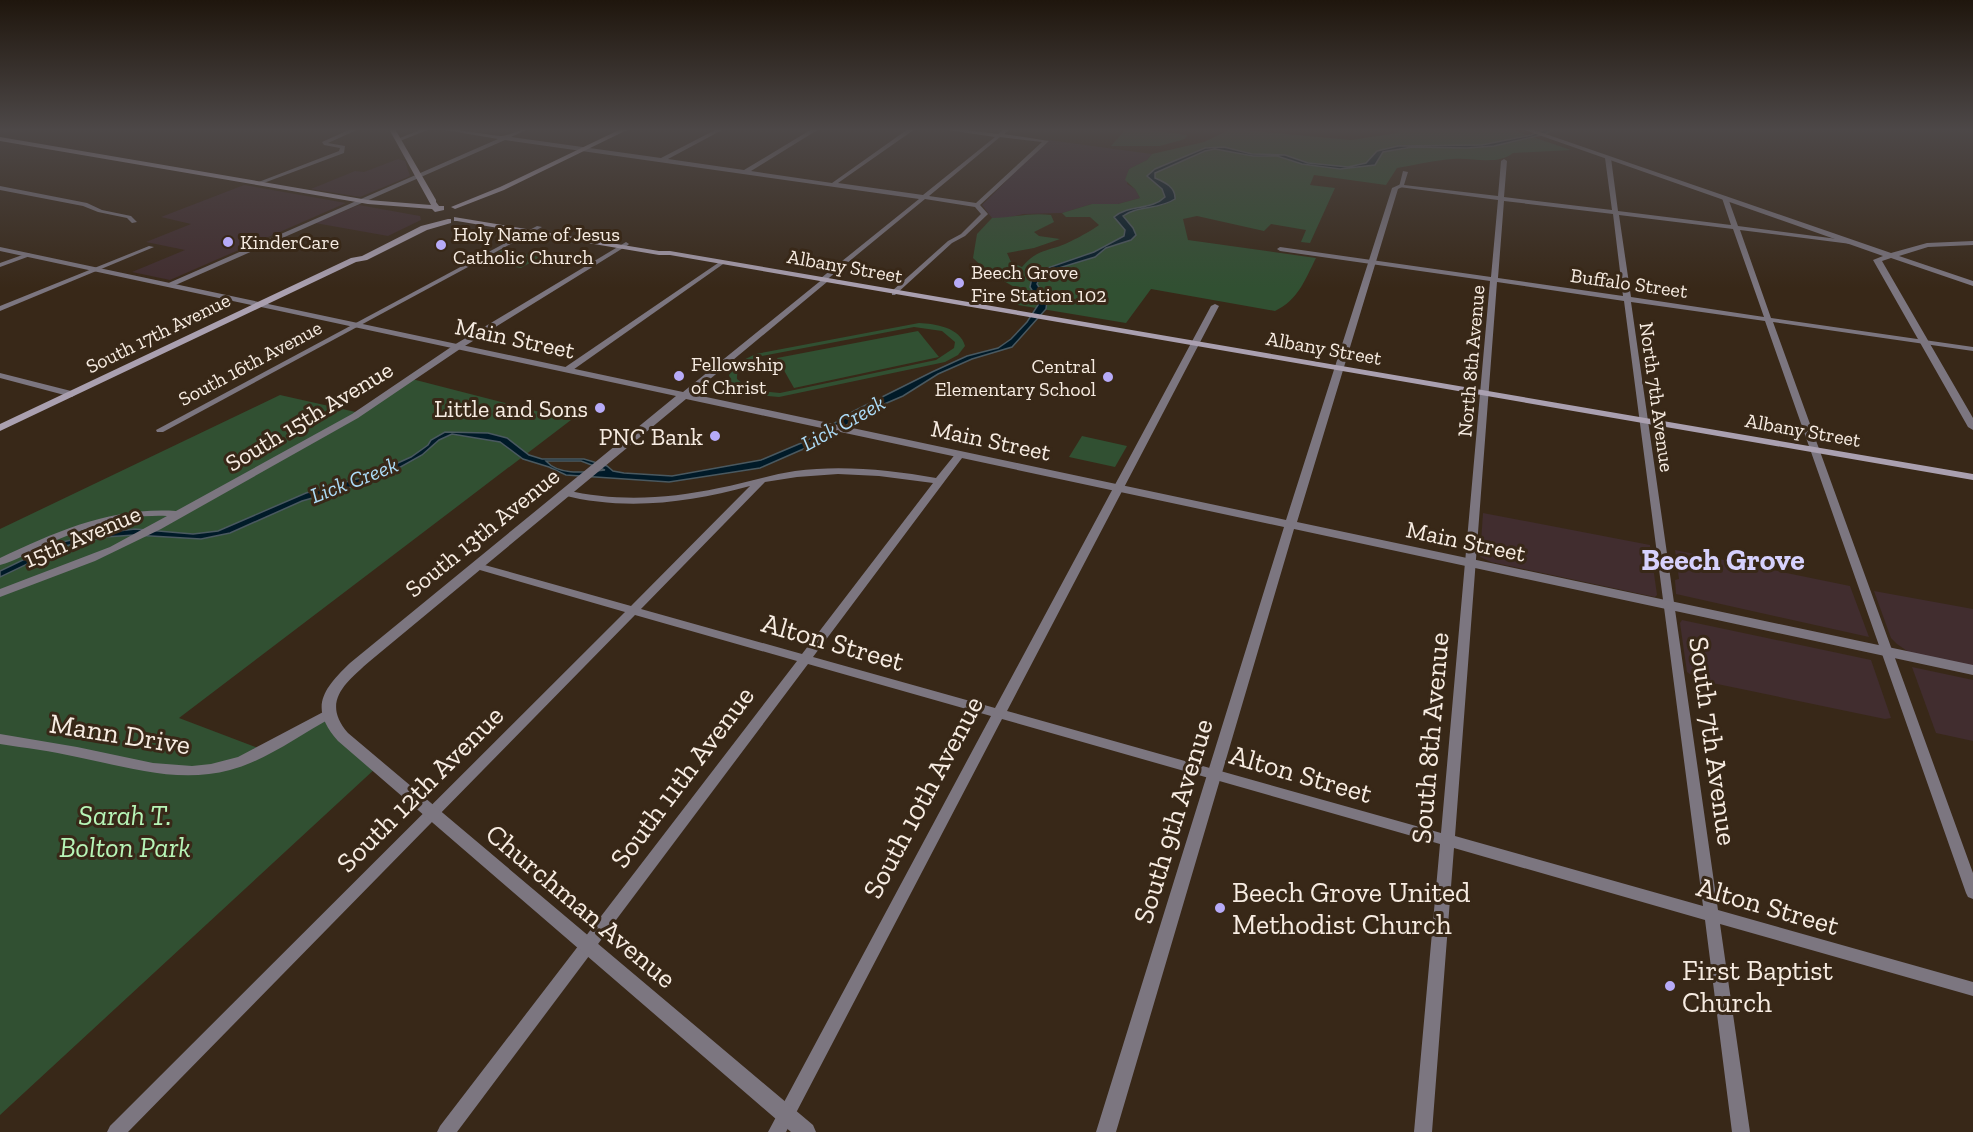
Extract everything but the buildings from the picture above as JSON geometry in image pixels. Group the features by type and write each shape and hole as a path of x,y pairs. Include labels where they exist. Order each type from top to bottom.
{"main road":[{"path":"252,182 359,201 434,208 453,207 472,202 517,182"},
{"path":"421,182 434,208"},
{"path":"354,260 364,258 424,228 453,220 502,189"},
{"path":"405,207 434,208"},
{"name":"Albany Street","path":"453,207 469,211 480,219 659,253 723,262 1973,477"},
{"path":"354,260 434,208"},
{"name":"Albany Street","path":"434,208 453,220 536,229 657,247 666,249 670,253"},
{"name":"South 17th Avenue","path":"0,428 354,260"}],"street":[{"path":"168,285 402,182"},
{"path":"811,182 977,205 985,214 895,292"},
{"path":"832,185 837,182"},
{"path":"824,280 944,182"},
{"path":"977,205 1002,182"},
{"path":"1402,182 1401,186 1852,242"},
{"name":"North 8th Avenue","path":"1470,563 1502,182"},
{"name":"North 7th Avenue","path":"1611,182 1668,606"},
{"path":"1678,182 1973,284"},
{"name":"South 9th Avenue","path":"1106,1132 1337,368 1395,188 1401,186"},
{"path":"0,188 81,203 100,211 129,217 134,222"},
{"path":"1725,198 1973,893"},
{"name":"South 16th Avenue","path":"160,430 536,229"},
{"path":"1973,243 1927,245 1877,261 1973,427"},
{"name":"South 15th Avenue","path":"178,514 337,427 457,347 625,245"},
{"path":"0,309 151,247"},
{"name":"Main Street","path":"0,249 1973,670"},
{"name":"Buffalo Street","path":"1280,249 1973,349"},
{"path":"0,266 28,255"},
{"path":"567,370 723,262"},
{"name":"South 13th Avenue","path":"327,715 329,698 342,679 824,280"},
{"name":"South 10th Avenue","path":"777,1132 1215,306"},
{"path":"0,375 72,394"},
{"name":"South 11th Avenue","path":"446,1132 960,454"},
{"path":"569,490 600,500 644,501 699,494 807,473 858,471 898,474 940,482"},
{"name":"South 12th Avenue","path":"116,1132 761,481"},
{"path":"0,562 67,532 114,518 152,512 178,514"},
{"name":"15th Avenue","path":"0,593 104,555 157,528 178,514"},
{"name":"South 8th Avenue","path":"1423,1132 1470,563"},
{"name":"Alton Street","path":"477,566 1973,989"},
{"name":"South 7th Avenue","path":"1668,606 1741,1132"},
{"name":"Mann Drive","path":"0,739 159,769 203,771 243,760 327,715"},
{"name":"Churchman Avenue","path":"327,715 338,734 806,1132"}],"shaded area":[{"path":"329,182 396,182 360,197 311,189"},
{"path":"1006,182 1127,182 1140,198 1118,204 1092,204 1062,213 1023,214 1006,218 992,218 982,205"},
{"path":"244,185 346,203 170,280 132,272 185,250 146,242 191,224 161,217"},
{"path":"359,205 420,216 421,220 388,236 315,223"},
{"path":"1483,513 1650,545 1657,595 1655,597 1491,562 1480,557"},
{"path":"1675,550 1850,586 1869,637 1676,594 1675,580 1679,579"},
{"path":"1874,591 1973,609 1973,666 1910,653 1897,644 1891,638"},
{"path":"1682,620 1871,660 1891,718 1885,719 1698,680 1687,672 1680,623"},
{"path":"1912,667 1973,680 1973,741 1936,733"}],"green space":[{"path":"1127,182 1311,182 1310,185 1335,188 1310,243 1301,242 1306,230 1271,224 1264,231 1197,216 1183,219 1188,240 1316,258 1295,295 1275,311 1151,289 1126,323 1018,305 1015,298 1016,288 988,272 973,258 977,234 992,218 1051,215 1054,222 1034,232 1039,236 1060,239 1034,248 1007,253 1011,262 1022,267 1044,251 1069,242 1099,225 1090,217 1066,217 1062,213 1092,204 1118,204 1140,198"},
{"path":"1363,182 1388,182 1386,185"},
{"path":"502,250 540,257 521,268 482,261"},
{"path":"919,323 952,331 958,335 965,346 958,355 945,362 779,397 747,394 732,385 729,375 739,362 756,354","holes":["914,327 942,331 955,342 954,348 936,360 780,393 751,390 737,379 737,374 742,367 749,361 762,356"]},
{"path":"918,331 939,357 794,388 777,358"},
{"name":"Sarah T. Bolton Park","path":"408,378 571,420 179,718 263,750 327,715 377,767 0,1115 0,529 280,395 360,413"},
{"path":"1082,436 1127,446 1115,467 1069,457"}],"water":[{"name":"Lick Creek","path":"1154,182 1166,183 1174,191 1175,199 1162,205 1135,210 1123,216 1136,235 1131,240 1106,248 1095,257 1042,273 1037,284 1047,301 1046,309 1012,347 972,359 938,374 903,396 861,414 833,436 760,468 669,482 566,475 523,459 500,442 452,434 439,440 422,455 379,479 302,501 230,533 201,539 134,535 106,537 65,546 0,577 0,571 58,543 102,533 135,529 193,534 218,531 306,493 371,475 411,457 428,445 431,440 445,432 488,433 507,438 529,455 542,459 584,459 624,473 672,476 761,460 806,441 854,411 932,372 967,356 998,348 1011,339 1027,322 1038,305 1038,300 1030,287 1033,273 1094,252 1124,236 1125,230 1114,217 1126,210 1159,201 1165,197 1162,189","holes":["546,461 581,461 605,470 565,471 551,466"]}],"place":[{"name":"KinderCare","path":"228,242"},
{"name":"Holy Name of Jesus Catholic Church","path":"441,245"},
{"name":"Beech Grove Fire Station 102","path":"959,283"},
{"name":"Fellowship of Christ","path":"679,376"},
{"name":"Central Elementary School","path":"1108,377"},
{"name":"Little and Sons","path":"600,408"},
{"name":"PNC Bank","path":"715,436"},
{"name":"Beech Grove United Methodist Church","path":"1220,908"},
{"name":"First Baptist Church","path":"1670,986"}],"district":[{"name":"Beech Grove","path":"1723,560"}]}
